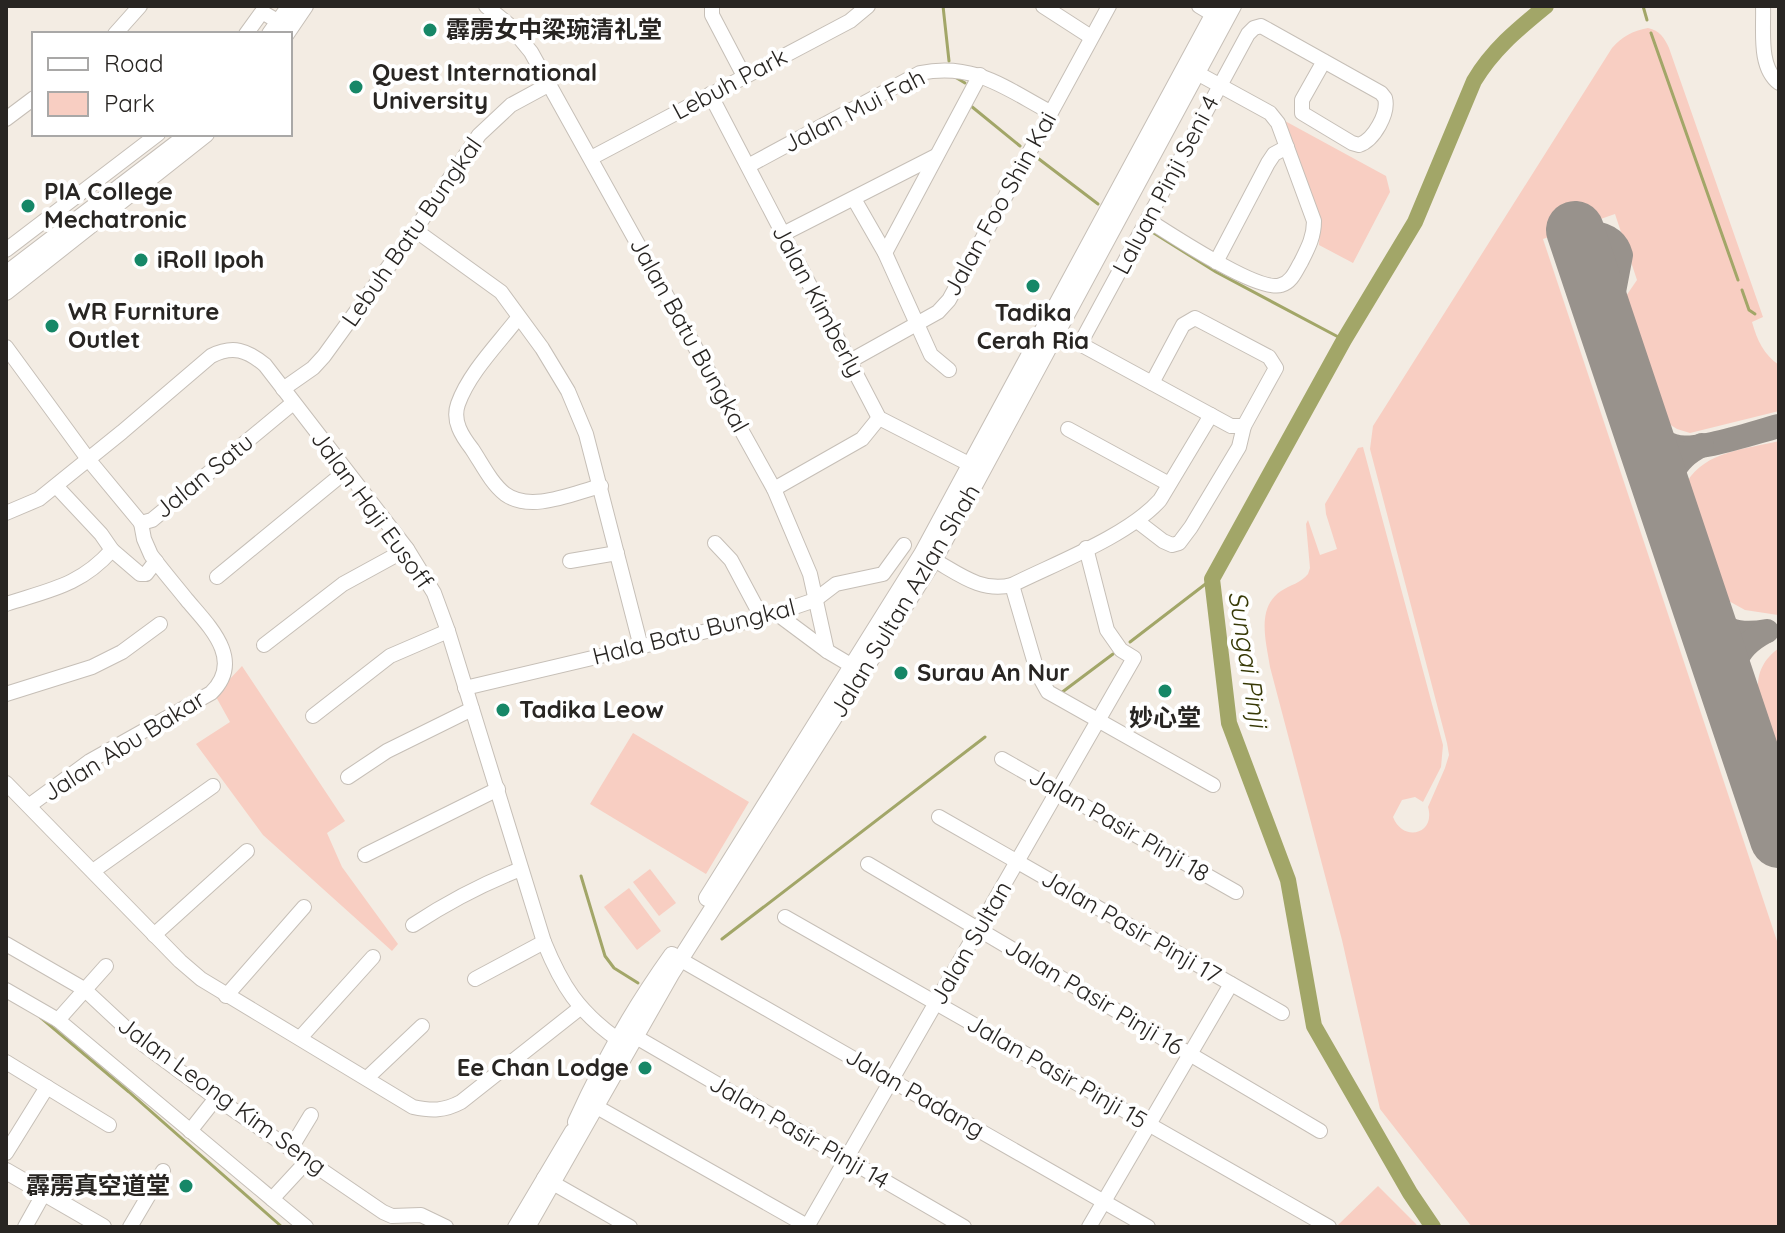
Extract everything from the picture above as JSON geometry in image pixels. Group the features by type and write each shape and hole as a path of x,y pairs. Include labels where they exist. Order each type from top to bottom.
{"main road":[{"path":"278,30 290,6"},
{"path":"278,30 305,6"},
{"name":"Jalan Sultan Azlan Shah","path":"527,1227 617,1039 858,669 934,560 1233,6"},
{"name":"Jalan Sultan Azlan Shah","path":"548,1180 858,669 1131,170 1211,9"},
{"path":"1131,170 1187,80 1197,73"},
{"path":"6,274 186,136"},
{"path":"6,292 203,136"},
{"path":"595,1106 617,1052 617,1039 627,1033 676,967"},
{"path":"6,1171 103,1227"}],"street":[{"path":"117,32 140,6"},
{"name":"Jalan Batu Bungkal","path":"486,6 531,52 774,489 810,574 827,651"},
{"path":"712,6 712,15 744,76"},
{"name":"Lebuh Park","path":"591,158 850,21 868,6"},
{"path":"1043,6 1091,37"},
{"name":"Jalan Foo Shin Kai","path":"850,361 938,312 949,300 1109,6"},
{"path":"1763,6 1766,65 1775,80"},
{"path":"247,32 262,12 278,30"},
{"name":"Laluan Pinji Seni 4","path":"1080,344 1254,28 1261,26 1324,61"},
{"path":"1324,61 1385,98 1386,111 1365,143 1352,143 1302,113 1302,100 1324,61"},
{"name":"Jalan Mui Fah","path":"748,166 920,73 942,68 980,75 1050,112"},
{"path":"1148,220 1216,262 1271,287 1287,283 1293,276 1314,232 1314,221 1278,123 1270,113 1197,73"},
{"path":"885,253 980,75"},
{"name":"Lebuh Batu Bungkal","path":"283,389 313,368 324,356 479,135 511,105 548,85"},
{"name":"Jalan Kimberly","path":"710,94 879,418"},
{"path":"6,119 32,100"},
{"path":"6,250 155,136"},
{"path":"1216,262 1268,163 1274,154 1287,147"},
{"path":"783,234 937,156"},
{"path":"854,199 885,253 931,355 949,370"},
{"path":"415,230 501,292 513,305 518,318 542,348 568,391 586,434 601,486 641,647"},
{"path":"518,318 489,354 457,406 456,421 461,435 497,487 517,500 543,501 601,486"},
{"path":"1137,521 1163,541 1172,545 1179,543 1239,447 1244,426 1276,368 1269,357 1195,318 1183,325 1152,383"},
{"path":"1058,332 1231,426 1244,426"},
{"path":"6,347 88,459"},
{"name":"Jalan Haji Eusoff","path":"6,513 39,499 56,486 211,356 223,350 237,349 252,354 283,389 407,549 434,593 555,970 580,1008 617,1039"},
{"path":"774,489 862,439 879,418 971,465 982,459 1004,420 1027,391"},
{"name":"Jalan Satu","path":"88,459 141,523 152,520 293,403"},
{"path":"934,560 978,584 999,588 1012,585 1086,548 1137,521 1160,500 1211,415"},
{"path":"1068,429 1169,484"},
{"path":"217,577 346,471"},
{"path":"56,486 112,550 140,574 146,574 156,561"},
{"name":"Jalan Abu Bakar","path":"30,805 90,761 220,685 224,666 221,644 156,561 144,539 141,523"},
{"path":"715,543 731,560 769,615 858,669"},
{"name":"Hala Batu Bungkal","path":"465,688 769,615 815,600 836,584 883,574 904,545"},
{"name":"Jalan Sultan","path":"808,1227 1134,658 1121,650 1107,630 1086,548"},
{"path":"264,645 343,584 407,549"},
{"path":"6,604 78,580 98,566 112,550"},
{"path":"570,561 617,553"},
{"path":"1012,585 1038,674 1048,692 1213,785"},
{"path":"6,694 92,667 122,652 160,624"},
{"path":"313,716 390,656 448,631"},
{"path":"348,777 387,751 472,709"},
{"name":"Jalan Pasir Pinji 18","path":"1002,759 1236,892"},
{"path":"6,783 180,961 226,996 413,1107 430,1111 447,1109 461,1102 580,1008"},
{"path":"93,871 213,786"},
{"path":"365,855 498,789"},
{"name":"Jalan Pasir Pinji 17","path":"939,817 1282,1013"},
{"path":"154,935 247,851"},
{"name":"Jalan Pasir Pinji 16","path":"868,864 1320,1131"},
{"path":"413,925 459,896 521,869"},
{"path":"226,996 304,907"},
{"name":"Jalan Pasir Pinji 15","path":"785,917 1329,1227"},
{"path":"475,979 544,942"},
{"name":"Jalan Leong Kim Seng","path":"6,944 84,989 132,1035 216,1098 383,1212 392,1216 421,1215 446,1227"},
{"path":"300,1038 373,957"},
{"path":"58,1020 106,966"},
{"name":"Jalan Padang","path":"676,967 892,1079 1148,1227"},
{"path":"1089,1227 1231,984"},
{"path":"6,990 58,1020 306,1227"},
{"path":"367,1078 422,1026"},
{"name":"Jalan Pasir Pinji 14","path":"636,1037 964,1227"},
{"path":"6,1062 109,1125"},
{"path":"6,1153 47,1087"},
{"path":"190,1131 216,1098"},
{"path":"595,1106 808,1227"},
{"path":"291,1148 311,1115"},
{"path":"272,1199 308,1160"},
{"path":"130,1227 163,1171"},
{"path":"515,1227 548,1180 630,1227"},
{"path":"25,1227 44,1193"}],"green space":[{"path":"1648,28 1661,35 1669,48 1763,317 1752,322 1762,346 1779,365 1779,411 1690,433 1666,422 1626,296 1637,280 1615,214 1543,239 1779,947 1779,1227 1472,1227 1380,1109 1342,940 1270,667 1265,616 1273,598 1308,574 1308,520 1320,555 1337,549 1325,504 1358,448 1363,447 1443,745 1441,767 1423,802 1415,797 1402,800 1393,817 1404,830 1417,832 1423,829 1429,816 1428,807 1449,755 1370,449 1373,426 1612,48 1628,35"},
{"path":"1285,121 1386,176 1390,192 1353,263 1319,245 1320,225"},
{"path":"1779,441 1778,615 1745,610 1727,600 1687,482 1704,464 1716,458"},
{"path":"1779,648 1779,755 1763,712 1758,685 1767,659"},
{"path":"242,666 345,821 327,833 342,867 398,944 392,951 263,835 196,744 230,722 215,695"},
{"path":"633,733 749,802 706,874 590,804"},
{"path":"650,869 676,903 659,916 633,882"},
{"path":"629,888 661,931 637,950 604,907"},
{"path":"1378,1186 1416,1224 1418,1227 1338,1225"}],"waterway":[{"path":"943,6 949,61"},
{"name":"Sungai Pinji","path":"1433,1227 1410,1193 1314,1026 1288,880 1229,723 1212,579 1344,340 1415,222 1474,81 1498,49 1546,6"},
{"path":"1643,6 1647,20"},
{"path":"1651,33 1738,280"},
{"path":"955,77 965,83"},
{"path":"971,106 1020,146"},
{"path":"1035,156 1098,204"},
{"path":"1149,230 1216,272 1344,340"},
{"path":"1742,290 1749,310 1755,314"},
{"path":"1130,642 1212,579"},
{"path":"1061,693 1113,654"},
{"path":"722,939 985,737"},
{"path":"581,876 605,956 614,968 638,983"},
{"path":"40,1017 282,1227"}],"taxiway":[{"path":"1594,233 1611,240 1621,255 1613,297 1613,343 1569,262 1576,241 1594,233"},
{"path":"1637,413 1657,437 1668,444 1684,447 1710,444 1779,426"},
{"path":"1671,517 1669,494 1672,475 1676,466 1702,445"},
{"path":"1701,603 1729,629 1745,633 1767,631"},
{"path":"1736,711 1735,665 1744,647 1765,632"}],"runway":[{"path":"1575,230 1779,839"}],"place":[{"name":"霹雳女中梁琬清礼堂","path":"430,30"},
{"name":"Quest International University","path":"356,87"},
{"name":"PIA College Mechatronic","path":"28,206"},
{"name":"iRoll Ipoh","path":"141,260"},
{"name":"Tadika Cerah Ria","path":"1033,286"},
{"name":"WR Furniture Outlet","path":"52,326"},
{"name":"Surau An Nur","path":"901,673"},
{"name":"妙心堂","path":"1165,691"},
{"name":"Tadika Leow","path":"503,710"},
{"name":"Ee Chan Lodge","path":"645,1068"},
{"name":"霹雳真空道堂","path":"186,1186"}]}
